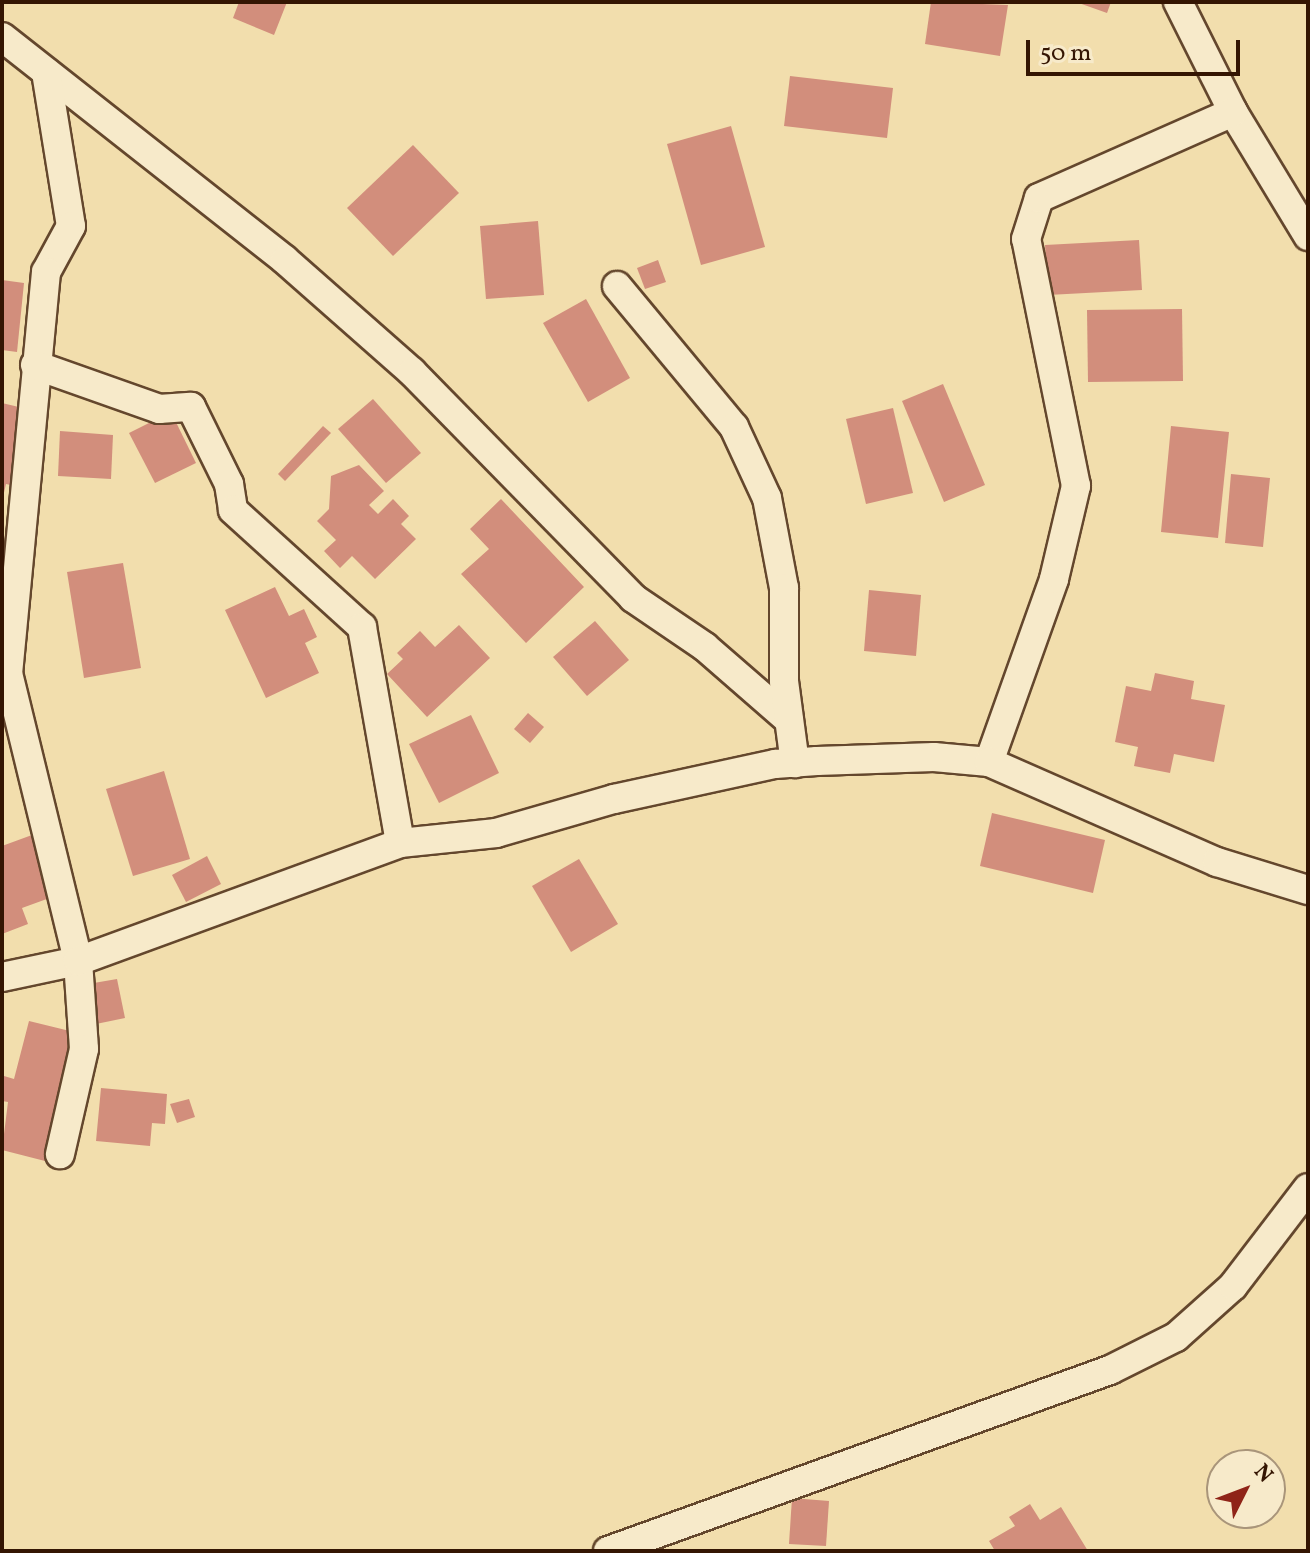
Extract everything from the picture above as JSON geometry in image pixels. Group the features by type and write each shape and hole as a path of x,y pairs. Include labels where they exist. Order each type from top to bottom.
{"street":[{"path":"1178,2 1233,112 1308,236"},
{"path":"2,37 285,260 412,372 633,598 705,647 789,720"},
{"path":"46,72 71,226 46,272 5,672 78,961 84,1049 60,1154"},
{"path":"989,762 1054,579 1076,486 1026,239 1039,198 1233,112"},
{"path":"617,286 734,427 767,498 784,588 789,720 795,763"},
{"path":"35,365 159,409 191,407 229,484 233,510 362,627 400,843"},
{"path":"2,977 78,961 400,843 496,833 614,799 795,763 934,757 989,762 1217,862 1308,890"},
{"path":"608,1551 1110,1370 1176,1337 1233,1286 1308,1188"}],"building":[{"path":"239,2 287,2 274,35 233,18"},
{"path":"931,2 1008,5 1000,56 925,44"},
{"path":"1076,2 1111,2 1107,13"},
{"path":"790,76 893,88 887,138 784,126"},
{"path":"731,126 765,247 701,265 667,144"},
{"path":"413,145 459,193 393,256 347,208"},
{"path":"538,221 544,295 486,299 480,226"},
{"path":"1139,240 1142,290 1048,295 1045,245"},
{"path":"658,260 666,282 645,289 637,268"},
{"path":"2,280 24,283 17,352 2,350"},
{"path":"586,299 630,378 588,402 543,323"},
{"path":"1182,309 1183,381 1088,382 1087,310"},
{"path":"943,384 985,485 944,502 902,401"},
{"path":"373,399 421,453 386,483 338,429"},
{"path":"2,403 23,408 13,451 23,454 15,486 6,484 3,497"},
{"path":"893,408 913,493 866,504 846,419"},
{"path":"171,412 196,463 155,483 129,433"},
{"path":"323,426 331,433 285,481 278,474"},
{"path":"1171,426 1229,432 1218,538 1161,532"},
{"path":"60,431 113,435 111,479 58,476"},
{"path":"359,465 384,491 369,505 378,514 393,499 409,516 401,524 416,539 375,579 352,556 340,568 324,551 336,540 317,521 329,509 331,476"},
{"path":"1231,474 1270,478 1263,547 1225,543"},
{"path":"501,499 584,587 526,643 461,574 489,549 470,529"},
{"path":"123,563 141,668 84,678 67,572"},
{"path":"275,587 289,616 304,609 317,637 305,643 319,673 266,698 225,610"},
{"path":"869,590 921,595 916,656 864,651"},
{"path":"595,621 629,660 587,696 553,657"},
{"path":"459,625 490,658 427,717 387,674 403,659 397,653 420,631 435,647"},
{"path":"1155,673 1194,681 1191,699 1225,705 1214,762 1174,754 1170,773 1134,766 1138,747 1115,742 1126,686 1151,691"},
{"path":"528,713 544,727 530,743 514,729"},
{"path":"471,715 499,773 439,803 409,744"},
{"path":"164,771 190,859 133,876 106,789"},
{"path":"992,813 1105,840 1093,893 980,866"},
{"path":"32,835 55,896 22,908 28,924 2,934 2,846"},
{"path":"207,856 221,884 186,902 172,875"},
{"path":"579,859 618,924 571,952 532,886"},
{"path":"117,979 125,1018 96,1024 88,984"},
{"path":"29,1021 78,1033 45,1161 2,1150 8,1102 2,1101 2,1082 4,1076 14,1079"},
{"path":"101,1088 167,1094 165,1124 152,1123 150,1146 96,1141"},
{"path":"189,1099 195,1117 177,1123 170,1104"},
{"path":"792,1498 829,1501 826,1546 789,1544"},
{"path":"1030,1504 1040,1520 1061,1507 1088,1551 995,1551 989,1541 1015,1526 1009,1517"}]}
